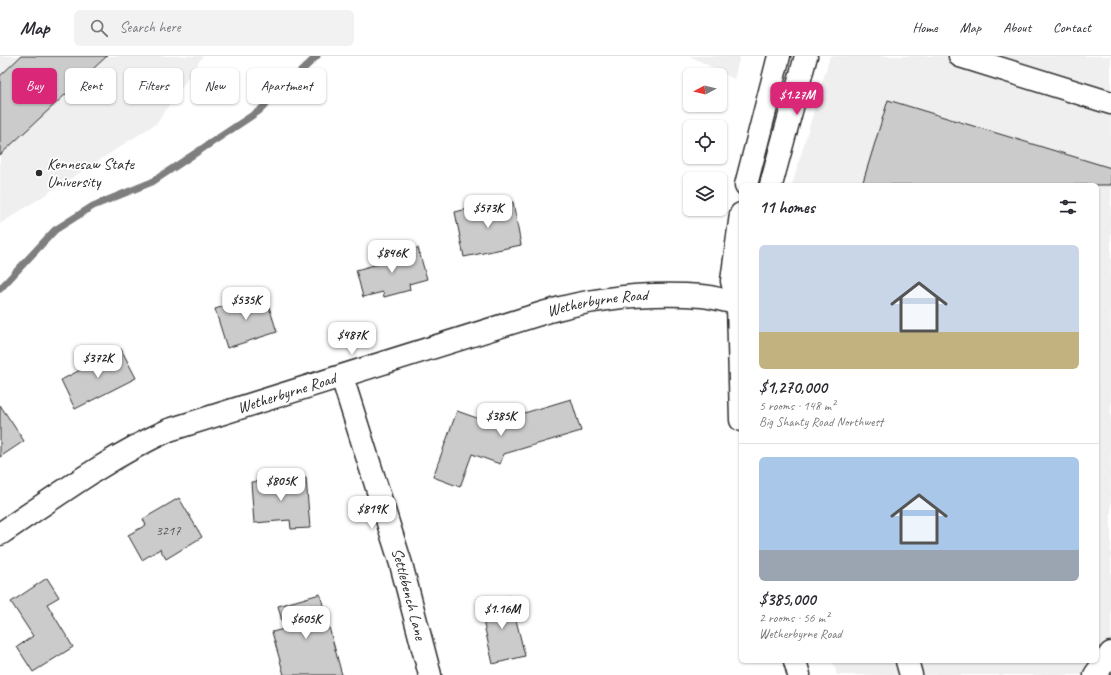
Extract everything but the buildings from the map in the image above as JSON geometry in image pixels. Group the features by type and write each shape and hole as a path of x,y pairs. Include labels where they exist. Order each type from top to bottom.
{"street":[{"path":"767,56 770,58 773,83"},
{"path":"747,183 779,56"},
{"path":"770,183 769,160 795,56"},
{"path":"771,183 806,56"},
{"path":"960,56 1111,103"},
{"path":"739,229 732,281 739,299"},
{"name":"Wetherbyrne Road","path":"0,534 94,471 139,443 169,430 582,302 620,296 654,295 703,296 739,302"},
{"name":"Settlebench Lane","path":"342,377 401,564 430,675"},
{"path":"1095,675 1111,653"},
{"path":"796,663 799,675"},
{"path":"908,663 911,675"}],"shaded area":[{"name":"Kennesaw State University","path":"0,56 203,56 195,68 191,68 191,73 183,85 183,68 124,68 124,104 170,104 157,123 0,224"},
{"path":"690,56 740,56 734,79 727,75 727,68 713,68"},
{"path":"830,56 1111,56 1111,675 837,675 834,663 1099,663 1099,183 793,183"}],"waterway":[{"path":"0,289 55,230 93,206 152,182 259,111 317,56"}],"place":[{"name":"Kennesaw State University","path":"39,173"}]}
